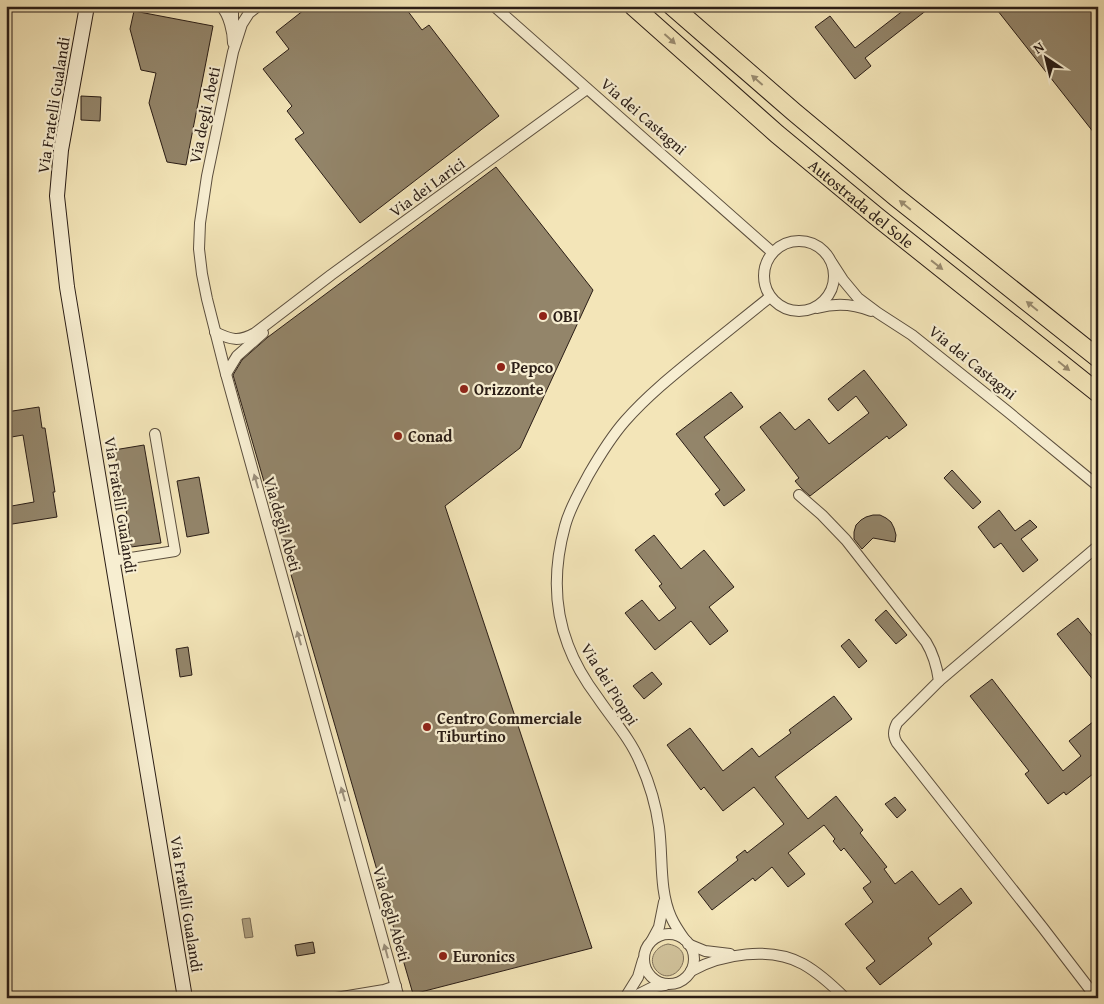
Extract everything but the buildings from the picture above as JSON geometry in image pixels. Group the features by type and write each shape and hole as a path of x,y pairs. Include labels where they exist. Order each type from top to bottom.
{"highway":[{"name":"Autostrada del Sole","path":"633,6 777,134 876,216 1098,393"},
{"name":"Autostrada del Sole","path":"672,6 794,112 896,197 1098,358"}],"street":[{"name":"Via degli Abeti","path":"221,6 233,34"},
{"name":"Via degli Abeti","path":"232,6 233,52"},
{"name":"Via degli Abeti","path":"258,6 249,13 242,24 233,52 207,176 200,223 202,274 221,356 399,998"},
{"name":"Via dei Castagni","path":"494,6 772,252 788,242 798,240 807,241 822,249 858,298 912,335 1098,486"},
{"name":"Via Fratelli Gualandi","path":"87,10 61,150 57,196 67,287 184,998"},
{"name":"Via dei Larici","path":"215,332 233,339 241,339 255,333 331,275 587,89"},
{"path":"772,252 763,274 765,286 770,297 778,304 787,309 798,311 831,305 847,305 865,309 886,318"},
{"path":"808,310 819,305 830,291 834,274 832,263"},
{"name":"Via dei Pioppi","path":"664,896 659,825 646,777 631,746 597,698 580,669 568,646 560,621 556,598 556,574 560,549 565,525 575,499 601,454 625,420 671,376 770,297"},
{"name":"Via dei Larici","path":"226,374 237,356 285,311"},
{"path":"218,344 229,351 248,346"},
{"path":"112,561 175,551 155,434"},
{"path":"799,495 846,540 926,642 935,662 939,681"},
{"path":"1095,995 899,747 894,738 894,728 899,720 939,681 1098,546"},
{"path":"632,998 651,988 678,982 690,971 693,964 692,950 671,917 664,896"},
{"path":"625,998 638,977 645,952 659,927 664,896"},
{"path":"670,984 661,983 654,979 644,965 645,952 651,942 664,934 679,936 705,951 736,955 770,955 787,958 801,963 826,979 845,998"},
{"path":"690,971 711,961 736,955"},
{"path":"336,998 384,990 396,986"}],"shaded area":[{"path":"250,918 253,937 245,938 242,919"},
{"path":"668,944 678,947 683,953 681,967 670,976 663,975 656,970 652,962 657,950"}],"place":[{"name":"OBI","path":"543,316"},
{"name":"Pepco","path":"501,367"},
{"name":"Orizzonte","path":"464,389"},
{"name":"Conad","path":"398,436"},
{"name":"Centro Commerciale Tiburtino","path":"427,727"},
{"name":"Euronics","path":"443,956"}]}
